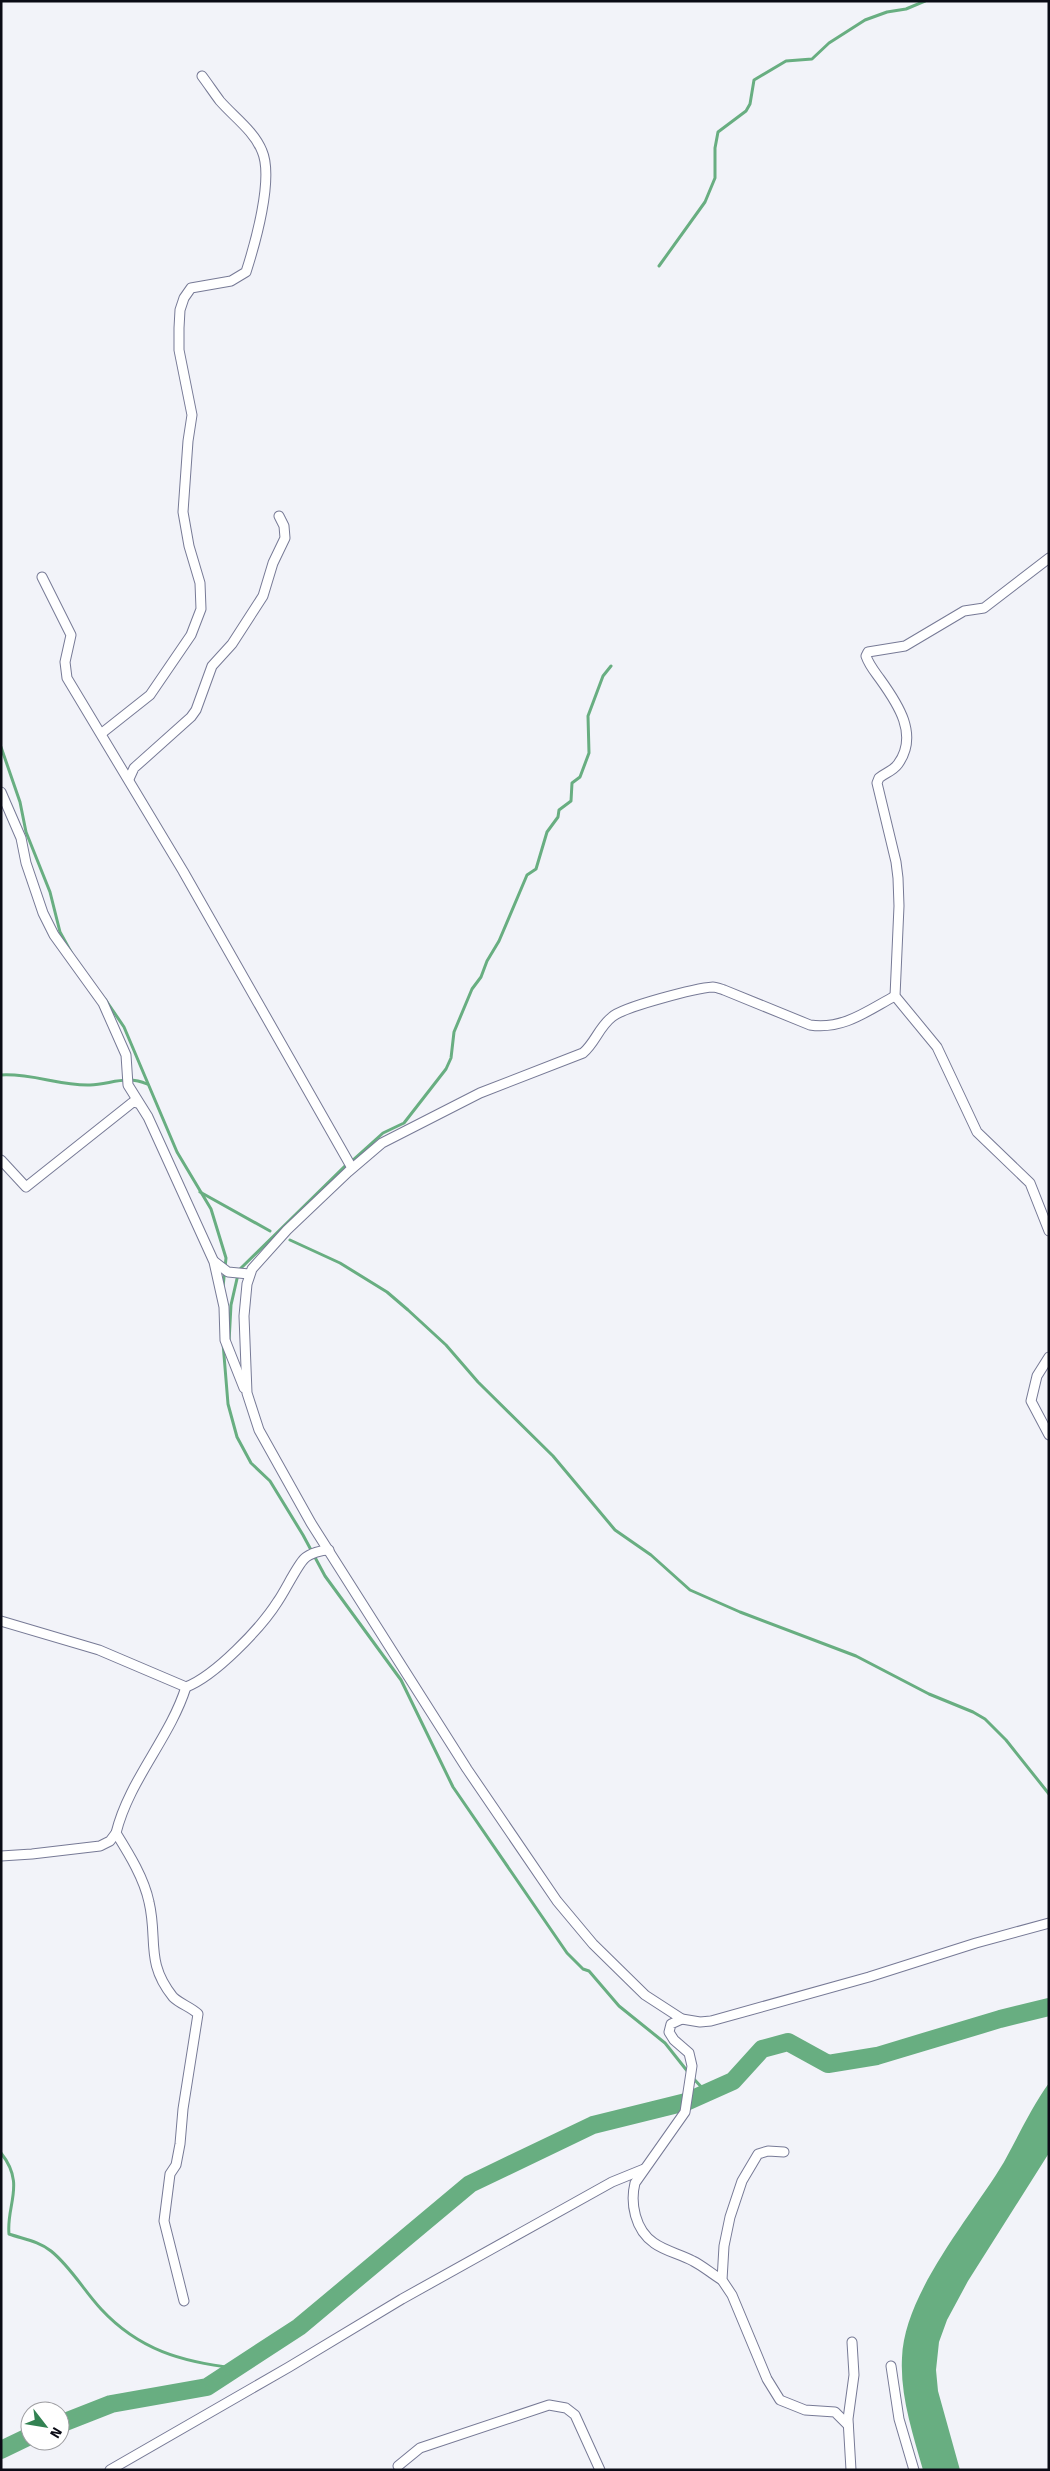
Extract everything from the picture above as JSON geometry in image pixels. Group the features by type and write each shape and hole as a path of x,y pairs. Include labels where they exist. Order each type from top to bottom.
{"street":[{"path":"102,733 150,695 191,635 201,609 200,583 189,546 183,512 188,441 192,415 179,350 180,310 184,298 191,288 231,282 246,272 254,246 261,211 266,164 262,150 254,138 220,100 202,76"},
{"path":"129,779 134,768 191,717 196,710 212,666 232,644 264,596 273,563 283,546 285,531 279,516"},
{"path":"1049,558 984,608 964,611 905,646 868,652 866,656 897,705 908,733 906,746 900,760 893,769 879,778 877,783 896,862 898,878 899,906 895,996 937,1047 977,1132 1030,1183 1049,1231"},
{"path":"42,577 71,635 64,662 67,678 129,779 352,1168"},
{"path":"1,792 21,838 26,863 43,913 54,935 104,1003 126,1055 128,1085 148,1117 214,1262 224,1307 225,1340 236,1371 247,1394"},
{"path":"895,996 836,1026 824,1027 810,1025 714,987 687,992 617,1013 604,1024 589,1048 583,1053 510,1080 432,1116 382,1143 352,1168 287,1230 249,1274 244,1308 244,1367 247,1394 252,1412 268,1447 296,1498 467,1769 557,1902 582,1932 645,1995 682,2019 700,2022 711,2021 869,1977 976,1942 1049,1923"},
{"path":"1,1160 26,1186 133,1102 138,1103"},
{"path":"214,1262 228,1272 249,1274"},
{"path":"1049,1357 1037,1376 1031,1401 1049,1436"},
{"path":"1,1856 100,1846 110,1841 116,1833 128,1803 168,1727 186,1686 204,1678 257,1629 276,1605 304,1558 321,1550 329,1550"},
{"path":"1,1621 91,1648 186,1686"},
{"path":"116,1833 127,1852 149,1901 152,1948 156,1969 173,1997 198,2014 183,2109 180,2144 176,2165 170,2174 164,2221 184,2301"},
{"path":"682,2019 671,2024 669,2032 674,2040 689,2053 692,2066 684,2112 635,2183 632,2194 638,2222 652,2242 693,2261 722,2280 732,2295 767,2379 780,2400 806,2410 835,2412 848,2425"},
{"path":"722,2280 724,2246 742,2181 758,2154 768,2151 784,2152"},
{"path":"110,2470 289,2367 402,2298 612,2182 644,2169"},
{"path":"851,2470 848,2425 854,2375 852,2342"},
{"path":"891,2366 899,2419 914,2470"},
{"path":"398,2466 420,2448 549,2405 566,2408 575,2415 600,2470"}],"shaded area":[{"path":"1049,2083 1049,2153 968,2281 947,2320 939,2342 936,2370 938,2391 960,2470 923,2470 905,2401 902,2372 906,2333 914,2308 941,2256 1004,2162"}],"waterway":[{"path":"659,266 705,202 715,178 715,148 718,132 746,111 750,104 754,80 786,61 812,59 829,43 865,20 887,12 906,9 925,1"},
{"path":"353,1160 383,1133 404,1123 446,1069 451,1058 454,1032 472,989 481,977 487,961 499,941 527,875 536,869 547,832 558,817 559,810 571,801 572,783 580,777 589,753 588,716 603,676 611,666"},
{"path":"1,747 20,802 26,832 50,892 60,932 71,952"},
{"path":"105,999 124,1027 177,1152 211,1209 226,1258 223,1287"},
{"path":"1,1075 24,1076 79,1085 126,1080 140,1081 147,1084"},
{"path":"229,1342 231,1305 239,1270 345,1166"},
{"path":"200,1192 270,1231"},
{"path":"290,1240 340,1263 387,1292 408,1310 446,1345 478,1382 553,1456 615,1530 651,1555 690,1590 740,1612 856,1656 929,1694 973,1712 985,1719 1006,1740 1049,1794"},
{"path":"223,1343 228,1404 237,1437 251,1463 270,1481 303,1535 325,1576 401,1680 453,1787 567,1953 583,1969 589,1971 619,2006 665,2043 688,2072"},
{"path":"70,2420 111,2404 207,2387 299,2327 470,2184 593,2125 686,2102 733,2081 762,2049 788,2042 828,2064 877,2056 1000,2019 1049,2007"},
{"path":"692,2077 707,2093"},
{"path":"1,2153 8,2164 14,2185 9,2234 36,2243 51,2251 65,2264 95,2302 115,2323 146,2344 179,2358 235,2368"},
{"path":"1,2450 20,2441"}]}
